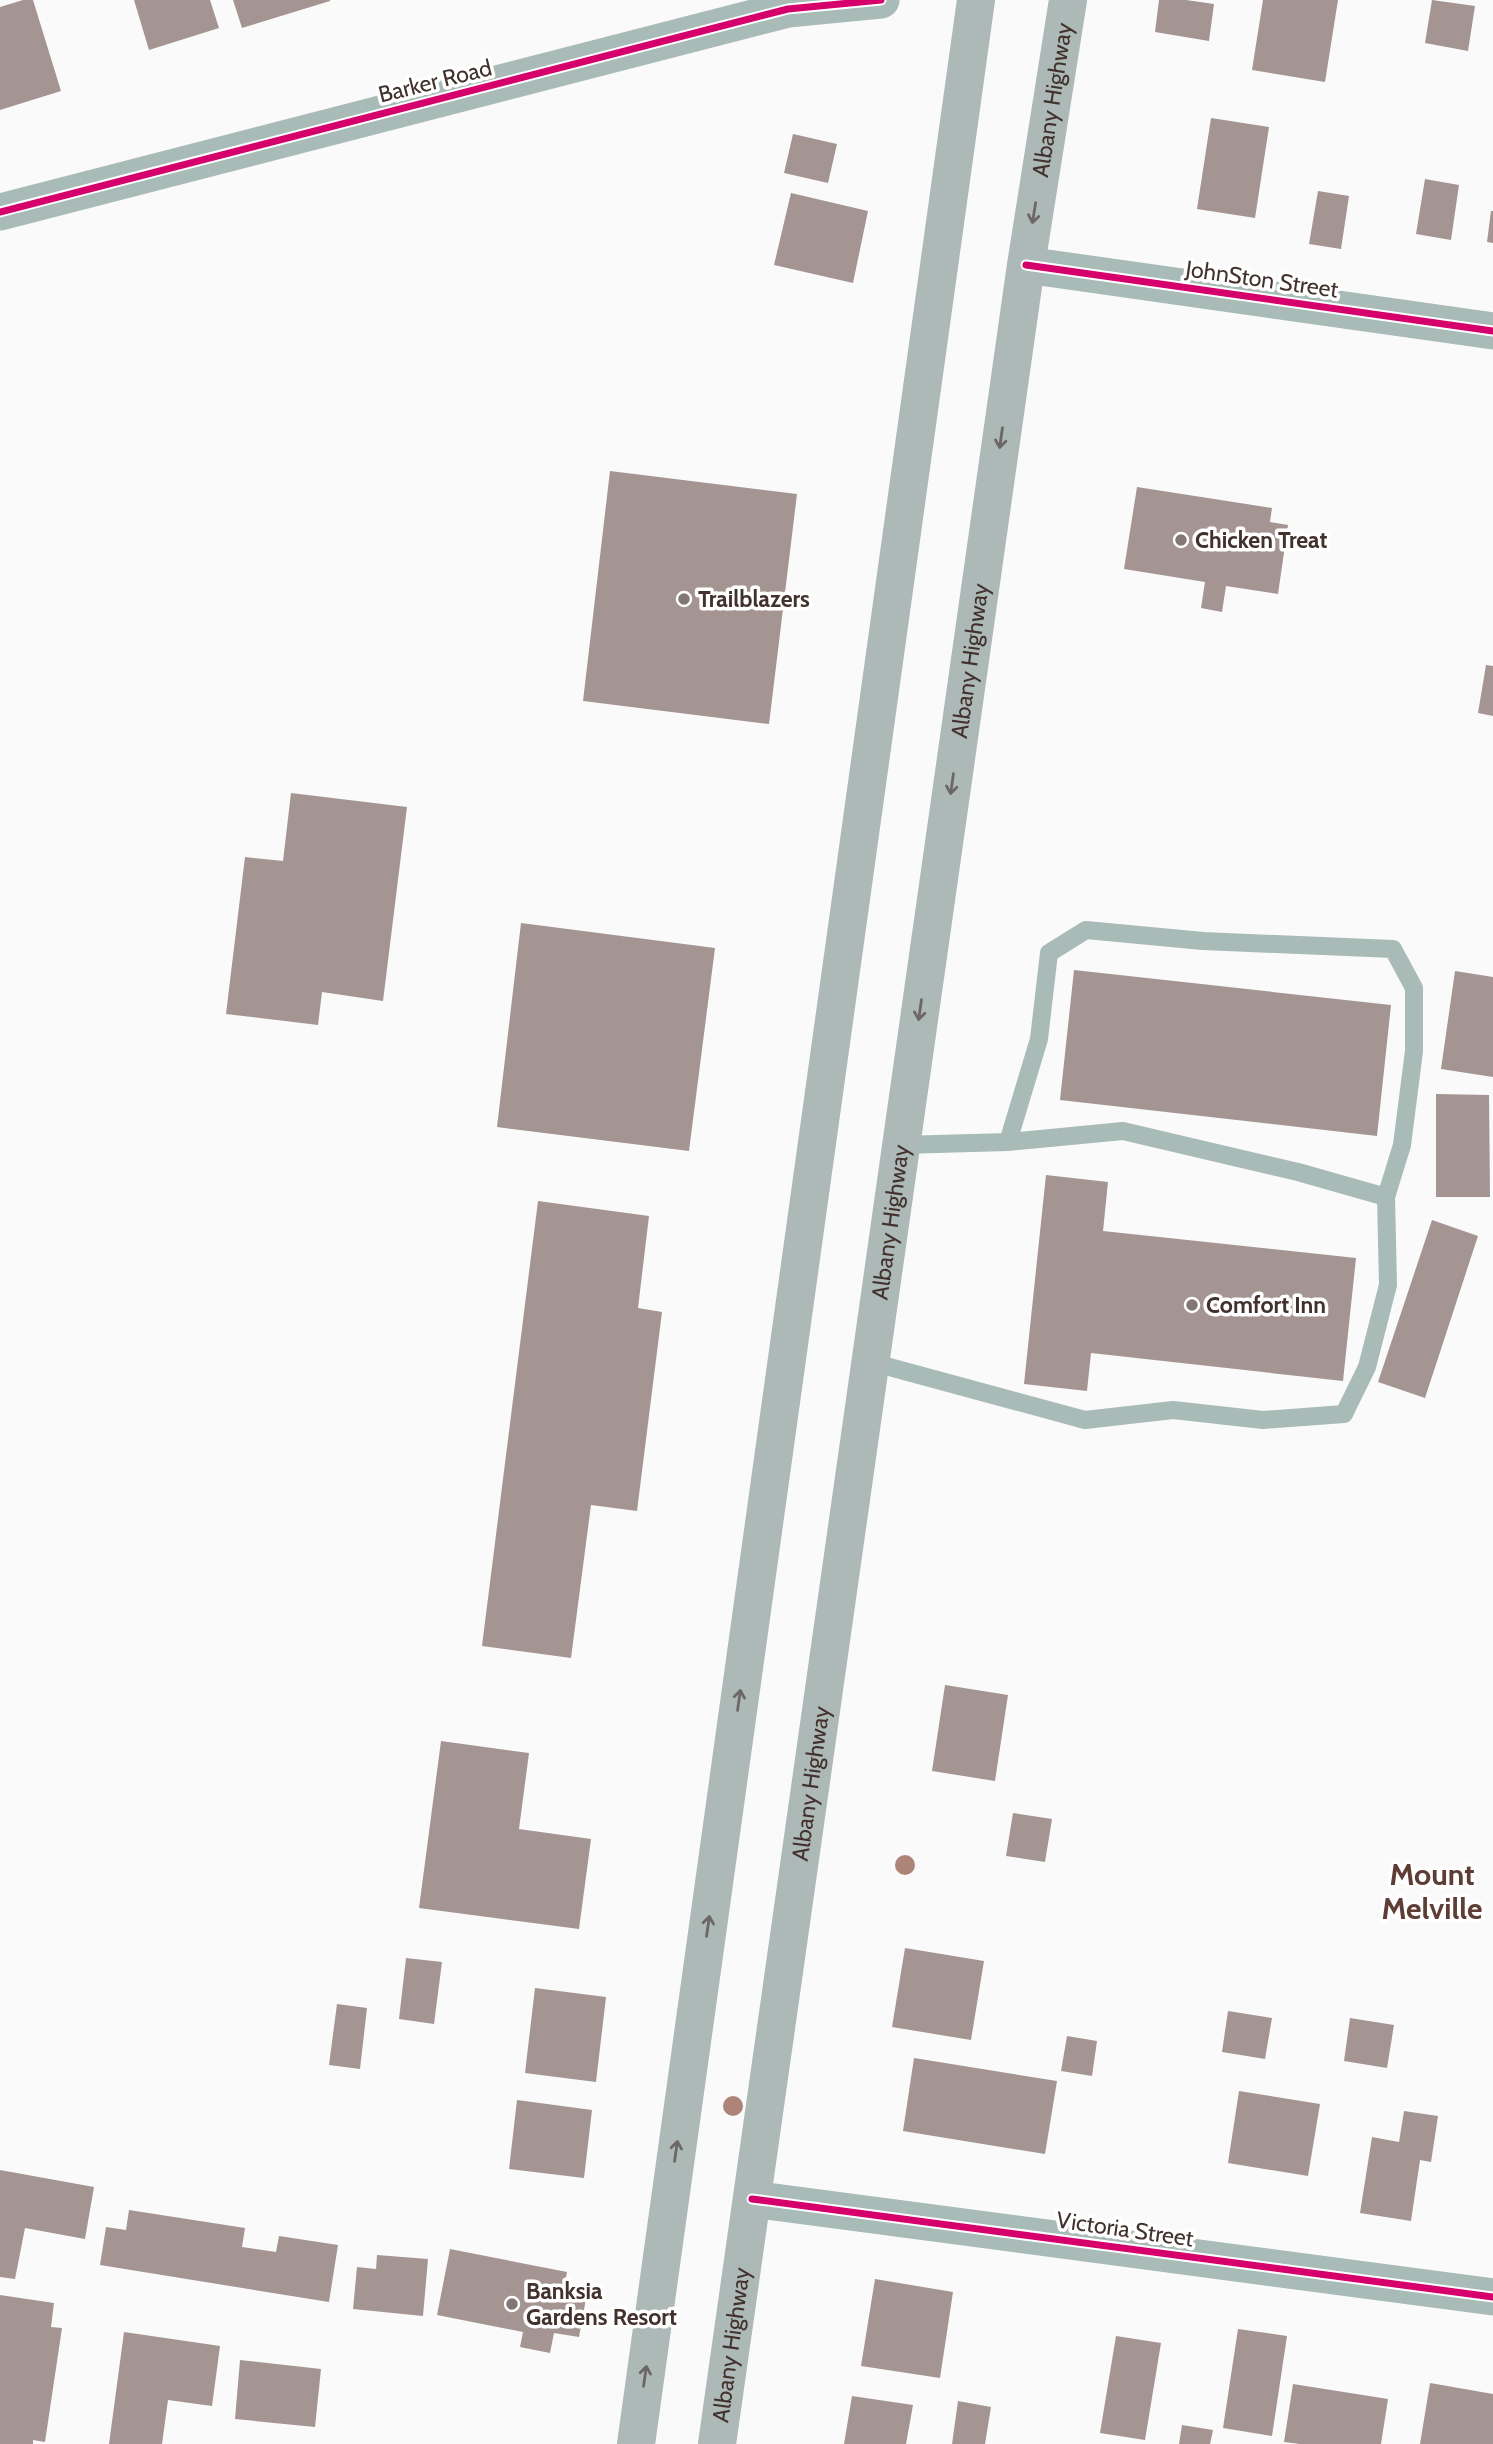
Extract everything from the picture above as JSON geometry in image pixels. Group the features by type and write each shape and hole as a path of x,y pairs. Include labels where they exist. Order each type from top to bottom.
{"highway":[{"path":"636,2444 975,0"},
{"name":"Albany Highway","path":"717,2444 1026,265 1068,0"}],"street":[{"name":"Barker Road","path":"0,212 788,9 881,0"},
{"name":"JohnSton Street","path":"1026,265 1493,331"},
{"name":"Victoria Street","path":"752,2199 1493,2297"}],"lane":[{"path":"870,1362 1085,1420 1173,1410 1263,1420 1344,1414 1367,1367 1388,1285 1386,1197 1402,1145 1414,1051 1414,988 1393,948 1203,942 1086,930 1049,953 1039,1039 1008,1142"},
{"path":"901,1145 1008,1142 1123,1130 1298,1172 1386,1197"}],"building":[{"path":"33,0 61,91 0,110 0,7"},
{"path":"134,0 210,0 219,28 149,50"},
{"path":"233,0 330,0 330,1 242,28"},
{"path":"1159,0 1214,4 1209,41 1155,32"},
{"path":"1263,0 1338,0 1325,82 1252,70"},
{"path":"1432,0 1475,6 1468,51 1425,43"},
{"path":"1211,118 1269,127 1255,218 1197,209"},
{"path":"793,134 837,144 828,183 784,173"},
{"path":"1425,179 1459,185 1451,240 1416,234"},
{"path":"1318,191 1349,196 1341,249 1309,244"},
{"path":"791,193 868,211 853,283 774,265"},
{"path":"1493,211 1493,243 1487,242"},
{"path":"610,471 797,494 769,724 583,701"},
{"path":"1137,487 1272,508 1270,522 1288,525 1278,594 1226,586 1222,612 1201,608 1205,582 1124,569"},
{"path":"1486,665 1493,666 1493,716 1478,713"},
{"path":"291,793 407,807 383,1001 322,992 318,1025 226,1014 245,857 283,861"},
{"path":"521,923 715,948 689,1151 497,1127"},
{"path":"1074,970 1391,1005 1377,1136 1060,1100"},
{"path":"1455,971 1493,977 1493,1077 1441,1069"},
{"path":"1436,1094 1489,1095 1490,1197 1436,1197"},
{"name":"Comfort Inn","path":"1046,1175 1108,1182 1103,1231 1356,1258 1343,1381 1091,1353 1087,1391 1024,1384"},
{"path":"538,1201 649,1216 638,1308 662,1312 637,1511 591,1505 571,1658 482,1646"},
{"path":"1432,1220 1478,1236 1425,1398 1378,1382"},
{"path":"945,1685 1008,1695 995,1781 932,1771"},
{"path":"441,1741 529,1753 519,1829 591,1839 579,1929 419,1908"},
{"path":"1013,1813 1052,1819 1045,1862 1006,1856"},
{"path":"905,1948 984,1961 971,2040 892,2027"},
{"path":"406,1958 442,1962 434,2024 399,2019"},
{"path":"535,1988 606,1997 596,2082 525,2073"},
{"path":"337,2004 367,2008 360,2069 329,2065"},
{"path":"1228,2011 1272,2018 1265,2059 1222,2052"},
{"path":"1350,2018 1394,2025 1387,2068 1344,2061"},
{"path":"1067,2036 1097,2041 1092,2076 1061,2071"},
{"path":"914,2058 1057,2081 1045,2154 903,2131"},
{"path":"1239,2091 1320,2104 1308,2176 1228,2163"},
{"path":"517,2100 592,2110 584,2178 509,2169"},
{"path":"1404,2111 1438,2116 1431,2162 1420,2160 1411,2221 1360,2213 1372,2137 1399,2142"},
{"path":"0,2170 94,2187 85,2239 25,2228 15,2279 0,2277"},
{"path":"129,2210 245,2228 242,2247 276,2252 279,2236 338,2245 329,2302 100,2265 106,2227 126,2230"},
{"name":"Banksia Gardens Resort","path":"450,2249 567,2272 564,2288 587,2293 579,2337 554,2333 550,2353 520,2347 523,2332 437,2315"},
{"path":"377,2255 428,2259 423,2316 353,2309 357,2267 376,2269"},
{"path":"875,2279 953,2292 940,2378 861,2366"},
{"path":"0,2295 54,2303 51,2327 62,2328 45,2442 33,2440 33,2444 0,2444"},
{"path":"1238,2329 1287,2336 1272,2436 1223,2428"},
{"path":"124,2332 220,2346 212,2406 168,2400 162,2444 109,2444"},
{"path":"1116,2336 1161,2343 1145,2440 1100,2433"},
{"path":"240,2360 321,2369 315,2427 235,2419"},
{"path":"1430,2383 1493,2394 1493,2444 1420,2444"},
{"path":"1293,2384 1388,2399 1381,2444 1284,2442"},
{"path":"852,2396 913,2405 906,2444 844,2444"},
{"path":"958,2401 991,2407 985,2444 952,2444"},
{"path":"1182,2425 1213,2430 1210,2444 1179,2444"}],"cycle path":[{"path":"0,212 788,9 881,0"},
{"path":"1026,265 1493,331"},
{"path":"752,2199 1493,2297"}],"place":[{"name":"Chicken Treat","path":"1181,540"},
{"name":"Trailblazers","path":"684,599"},
{"name":"Comfort Inn","path":"1192,1305"},
{"name":"Banksia Gardens Resort","path":"512,2304"}],"district":[{"name":"Mount Melville","path":"1432,1891"}]}
